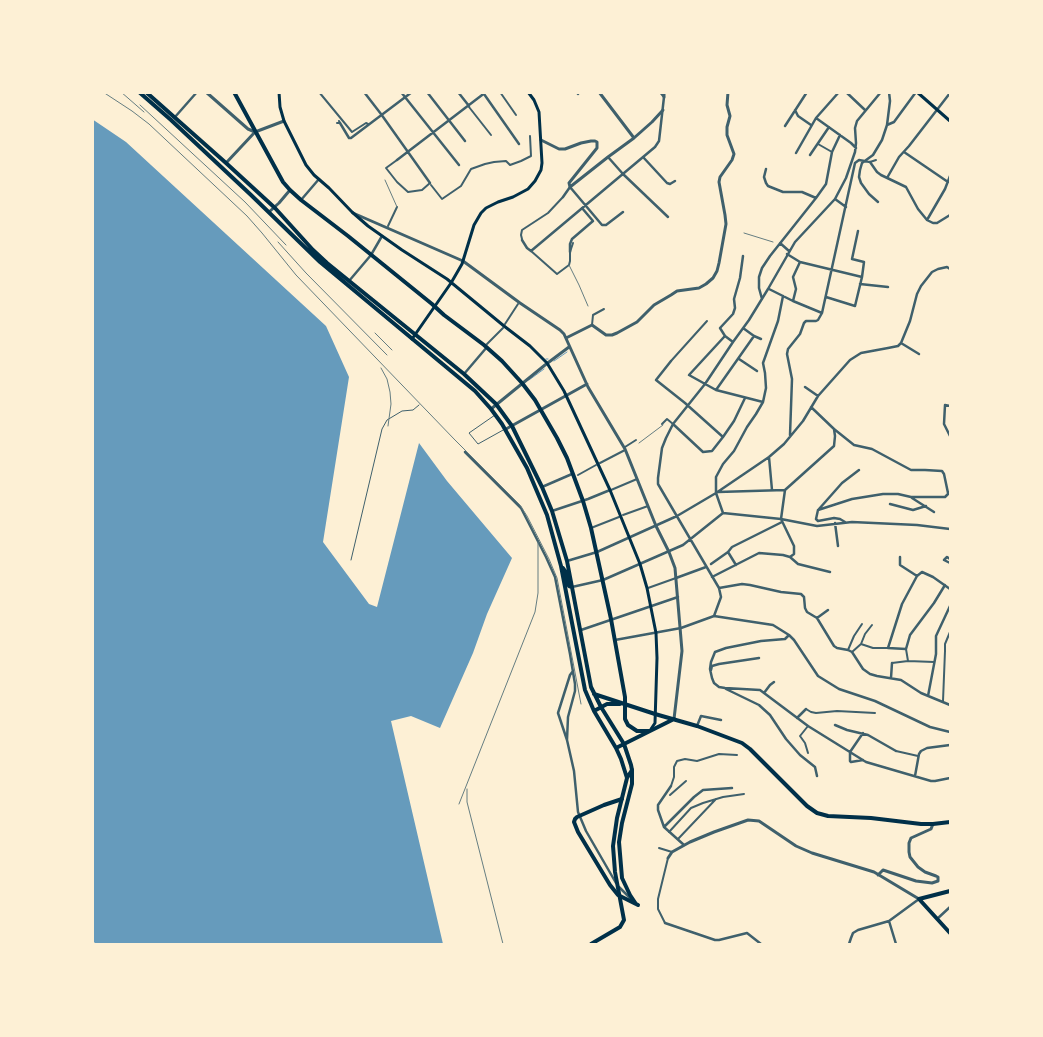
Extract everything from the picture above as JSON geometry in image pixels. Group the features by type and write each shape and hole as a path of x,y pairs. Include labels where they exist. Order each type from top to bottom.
{"main road":[{"path":"139,92 269,212 320,262 465,383 491,409 506,429 527,468 547,515 561,566 585,690 594,711 616,748 627,778"},
{"path":"146,92 275,208 313,250 349,282 464,374 496,404 512,426 552,511 567,561 591,686 601,707 624,744 630,760 632,784 619,842 623,882 638,905"},
{"path":"234,92 283,182 290,190 457,325 487,346 522,383 541,410 576,474 591,528 615,640 625,697 625,719 628,725 636,731 650,731"},
{"path":"279,92 280,107 284,121 306,165 314,175 368,226 451,283 530,346 547,363 566,395 610,490 648,588 656,633 657,658 654,725 650,731"},
{"path":"412,339 451,283 463,261 474,225 481,214 486,208 528,189 541,170 540,112 528,92"},
{"path":"917,92 950,121"},
{"path":"561,566 565,571 569,586 572,587"},
{"path":"594,694 735,740 750,749 806,806 816,813 828,816 933,824 950,822"},
{"path":"594,711 607,704 625,705"},
{"path":"616,748 674,719"},
{"path":"591,944 620,927 624,920 614,855 615,828 627,778 632,770"},
{"path":"622,799 576,818 574,822 578,832 614,891 623,898 638,905"},
{"path":"950,891 919,899 950,933"}],"street":[{"path":"174,117 197,92"},
{"path":"206,92 248,129 255,132"},
{"path":"319,92 352,132 366,123 371,124"},
{"path":"364,92 442,199 461,186 471,169 494,162 506,161 510,165 531,156 530,136"},
{"path":"401,92 458,165"},
{"path":"338,123 351,138 412,92"},
{"path":"427,92 465,140"},
{"path":"458,92 491,135"},
{"path":"462,97 463,92"},
{"path":"500,92 516,115"},
{"path":"599,92 634,138"},
{"path":"660,92 664,98"},
{"path":"531,251 655,147 659,141 664,92"},
{"path":"592,325 606,335 622,331 637,322 654,305 677,292 703,286 717,272 726,219 719,182 734,154 727,135 730,116 727,104 728,92"},
{"path":"785,126 807,92"},
{"path":"796,153 811,125 839,92"},
{"path":"846,92 865,111"},
{"path":"714,616 721,597 719,588 660,487 658,478 662,448 673,424 705,384 743,328 799,236 834,199 846,178 856,148 857,121 881,92"},
{"path":"878,202 869,194 859,177 862,163 879,146 887,125 890,92"},
{"path":"887,125 894,122 917,92"},
{"path":"431,184 422,190 408,192 386,168 485,93 519,144"},
{"path":"887,178 896,161 950,93"},
{"path":"541,140 559,149 591,141 597,142 597,148 569,183 570,187 593,221 572,239 568,267 557,274 528,248 522,240 522,230 548,213 570,187 634,138 663,110"},
{"path":"795,110 798,116 811,125"},
{"path":"816,118 856,148"},
{"path":"226,163 255,132 284,121"},
{"path":"810,155 829,127"},
{"path":"762,299 759,277 762,268 826,184 832,152 840,135"},
{"path":"818,144 832,152"},
{"path":"904,152 948,182"},
{"path":"643,156 666,183 670,184 675,181"},
{"path":"608,157 668,217"},
{"path":"790,437 792,379 787,354 788,349 800,334 804,323 818,320 822,312 855,163 860,160 870,162 876,160"},
{"path":"870,162 877,172 906,187 918,209 927,220 933,223 950,215"},
{"path":"766,170 764,177 768,186 782,192 802,192 816,198"},
{"path":"927,220 950,176"},
{"path":"846,178 851,181"},
{"path":"301,200 319,179"},
{"path":"269,212 275,208 290,190"},
{"path":"834,199 846,207"},
{"path":"584,207 602,225 606,225 623,212"},
{"path":"388,226 397,208"},
{"path":"352,212 463,261 519,303 560,330 566,338 588,385 624,449 675,568 682,651 674,719"},
{"path":"826,297 855,306 864,262 852,259 858,232"},
{"path":"349,282 371,255 382,236"},
{"path":"570,252 573,243"},
{"path":"780,243 788,253 800,262 862,277"},
{"path":"733,342 725,336 720,328 733,314 735,308 734,299 740,278 742,256"},
{"path":"793,301 796,288 793,277 800,262"},
{"path":"567,561 597,552 629,539 677,516 716,493 769,457 790,437 803,421 818,396 854,356 898,346 901,343 921,286 932,272 947,267 950,268"},
{"path":"860,284 888,287"},
{"path":"768,289 822,312"},
{"path":"723,514 716,493 716,477 763,402 766,388 763,363 778,321 783,296"},
{"path":"506,324 518,304"},
{"path":"592,325 593,315 604,309"},
{"path":"707,321 656,380 723,437"},
{"path":"566,338 592,325"},
{"path":"464,374 503,328"},
{"path":"743,328 761,339"},
{"path":"725,336 689,375 716,390 763,402"},
{"path":"716,390 754,336"},
{"path":"901,343 920,354"},
{"path":"491,409 569,347"},
{"path":"739,359 757,371"},
{"path":"506,429 566,395 588,385"},
{"path":"805,387 818,396"},
{"path":"662,424 667,420 703,452 712,451 734,421 745,398"},
{"path":"950,406 945,406 944,424 950,436"},
{"path":"811,407 834,429 854,444 872,449 910,470 942,471 949,493 945,497 911,497 898,494 883,494 852,499 818,510"},
{"path":"716,493 785,490 834,446 834,429"},
{"path":"600,463 636,440"},
{"path":"465,452 521,508 555,577 575,691 568,717 567,740"},
{"path":"769,457 772,490"},
{"path":"542,487 596,465"},
{"path":"846,522 834,518 818,521 816,520 818,510 842,483 859,470"},
{"path":"552,511 583,501 637,479"},
{"path":"785,490 782,520 794,546 794,554 790,557"},
{"path":"911,497 934,512"},
{"path":"890,504 913,510 926,506"},
{"path":"623,515 648,506"},
{"path":"572,587 603,580 669,552 683,545 723,514 782,520 817,526 846,522 950,529"},
{"path":"591,528 618,517"},
{"path":"711,564 732,547 782,520"},
{"path":"835,523 838,546"},
{"path":"728,552 736,565"},
{"path":"712,577 759,553 783,555 790,557 798,564 830,572"},
{"path":"900,557 900,565 917,576"},
{"path":"949,558 944,560 950,563"},
{"path":"648,588 706,567"},
{"path":"888,648 899,612 917,576 922,572 950,589"},
{"path":"719,588 742,584 801,594 804,597 807,612 817,618 834,646 852,652 863,669 870,674 901,680 921,693 950,705"},
{"path":"908,661 906,649 910,635 945,585"},
{"path":"581,630 678,597"},
{"path":"928,696 936,636 950,606"},
{"path":"817,618 828,610"},
{"path":"615,640 681,628 714,616 773,625 794,640 818,676 840,689 875,701 930,727 950,732"},
{"path":"848,650 862,624"},
{"path":"852,652 861,644 865,634 872,625"},
{"path":"943,702 944,651 950,632"},
{"path":"789,635 785,639 761,641 718,650 713,654 710,662 714,682 719,687 737,690 754,689 764,693 808,726 863,760 935,781 950,778"},
{"path":"861,644 873,648 906,649"},
{"path":"711,674 712,666 759,658"},
{"path":"891,678 892,663 908,661 934,662"},
{"path":"573,671 558,713 567,740 575,777 577,806 582,825 612,878 622,891 638,905"},
{"path":"764,693 774,682"},
{"path":"725,688 759,705 770,715 795,750 815,767 817,776"},
{"path":"797,718 806,709 811,712 837,710 875,713"},
{"path":"696,726 701,716 721,720"},
{"path":"835,725 863,733 879,740 896,751 919,756"},
{"path":"808,726 800,736 806,743 808,753"},
{"path":"863,733 850,752 850,761 863,760"},
{"path":"914,776 921,751 927,748 950,745"},
{"path":"684,845 664,827 657,807 671,786 674,777 674,767 677,761 685,759 697,760 719,754 737,755"},
{"path":"670,795 686,781"},
{"path":"664,827 694,797 704,790 732,788"},
{"path":"670,832 691,808 716,799 744,794"},
{"path":"678,839 716,799"},
{"path":"760,944 746,933 715,940 665,923 658,909 658,899 668,858 672,852 734,824 748,820 759,821 804,850 870,870 919,899 888,921 853,933 849,944"},
{"path":"878,875 883,870 887,870 916,881 932,883 938,881 936,876 918,867 910,857 908,843 911,838 931,829 933,824"},
{"path":"659,848 672,852"},
{"path":"937,919 950,907"},
{"path":"888,921 896,944"}],"lane":[{"path":"351,560 382,429 389,419 402,410 413,410 419,405"},
{"path":"496,415 469,433 478,444 506,429"}],"water":[{"path":"92,119 126,142 326,326 349,377 323,542 369,604 377,607 419,443 447,481 512,558 440,728 411,716 391,721 443,944 96,944 93,941"}],"waterway":[{"path":"554,361 567,352"},
{"path":"529,380 544,369"}],"railway":[{"path":"103,92 149,124 247,216 296,275 520,505 557,578 581,704"},
{"path":"121,92 144,112"},
{"path":"140,105 245,202 286,245"},
{"path":"385,180 397,207"},
{"path":"744,233 773,242"},
{"path":"278,242 387,355"},
{"path":"569,265 588,306"},
{"path":"375,333 392,350"},
{"path":"381,368 387,379 390,392 391,404 388,426"},
{"path":"639,443 663,425"},
{"path":"459,804 535,612 538,593 538,542"},
{"path":"467,789 467,802 503,944"}]}
